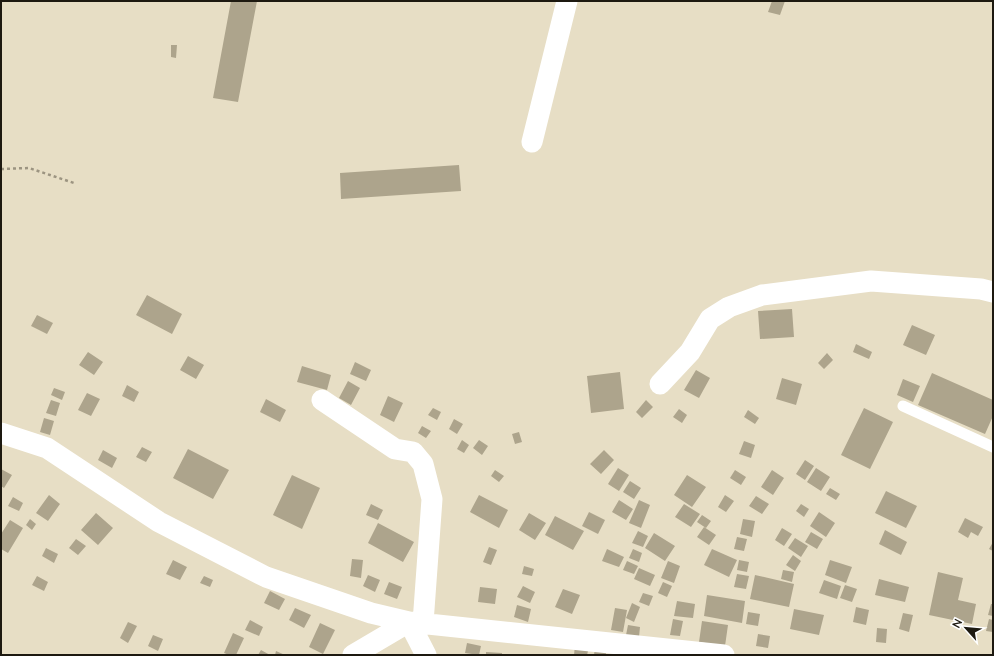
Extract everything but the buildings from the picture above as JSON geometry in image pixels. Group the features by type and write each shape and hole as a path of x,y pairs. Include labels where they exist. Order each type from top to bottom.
{"street":[{"path":"532,142 567,1"},
{"path":"660,384 690,352 710,319 729,307 762,295 871,281 981,289 993,292"},
{"path":"322,400 395,449 413,452 423,464 432,499 416,622 426,655"},
{"path":"1,433 47,448 159,522 266,577 371,613 416,622 724,655"},
{"path":"353,655 416,622"}],"lane":[{"path":"903,406 993,447"}],"path":[{"path":"1,169 29,168 74,183"}]}
